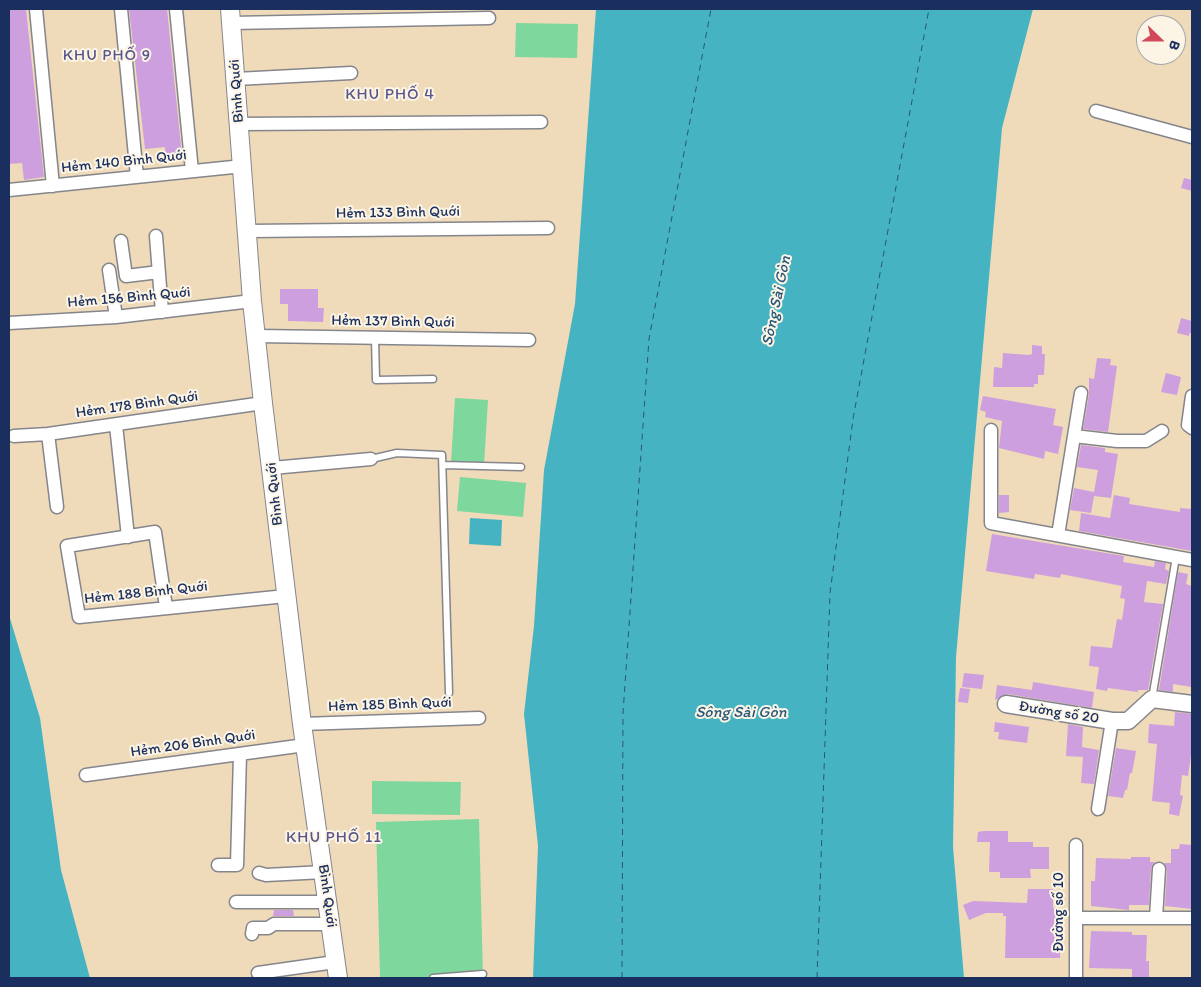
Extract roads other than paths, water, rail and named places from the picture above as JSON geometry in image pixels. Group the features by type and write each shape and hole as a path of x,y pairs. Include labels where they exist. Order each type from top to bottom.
{"main road":[{"name":"Bình Quới","path":"231,16 252,301 263,404 302,724 337,970"}],"street":[{"path":"36,9 53,186"},
{"path":"121,9 137,177"},
{"path":"176,9 192,171"},
{"path":"231,16 489,18"},
{"path":"236,78 351,73"},
{"path":"1096,111 1192,137"},
{"path":"239,124 542,122"},
{"name":"Hẻm 140 Bình Quới","path":"9,190 243,166"},
{"name":"Hẻm 133 Bình Quới","path":"248,231 548,228"},
{"path":"156,236 162,312"},
{"path":"121,241 126,276 159,272"},
{"path":"109,270 116,317"},
{"name":"Hẻm 156 Bình Quới","path":"9,323 116,317 252,301"},
{"name":"Hẻm 137 Bình Quới","path":"257,336 529,340"},
{"path":"1058,535 1081,393"},
{"path":"1192,396 1188,425 1192,428"},
{"name":"Hẻm 178 Bình Quới","path":"14,436 48,434 263,404"},
{"path":"116,425 128,537 154,532 166,607"},
{"path":"991,430 991,522 1192,560"},
{"path":"1074,436 1117,441 1146,441 1162,431"},
{"path":"48,434 57,507"},
{"path":"272,468 371,460"},
{"name":"Hẻm 188 Bình Quới","path":"128,537 67,546 78,617 286,596"},
{"path":"1152,699 1192,704"},
{"name":"Đường số 20","path":"1006,704 1112,721 1128,721 1152,699"},
{"name":"Hẻm 185 Bình Quới","path":"302,724 479,718"},
{"name":"Đường số 20","path":"1098,809 1112,721"},
{"name":"Hẻm 206 Bình Quới","path":"86,775 305,745"},
{"path":"218,865 237,865 240,754"},
{"name":"Đường số 10","path":"1076,845 1076,978"},
{"path":"1156,918 1159,869"},
{"path":"259,873 266,875 324,872"},
{"path":"236,902 328,902"},
{"path":"1076,918 1192,918"},
{"path":"252,934 253,928 268,928 274,924 330,924"},
{"path":"258,973 337,970"}],"lane":[{"path":"374,338 376,380 433,379"},
{"path":"371,460 397,453 442,455 449,693"},
{"path":"443,465 521,467"},
{"path":"1152,699 1176,558"},
{"path":"433,978 483,974"}],"water":[{"name":"Sông Sài Gòn","path":"596,9 1033,9 1002,128 956,657 953,847 964,978 533,978 538,846 524,714 534,626 544,470 575,304"},
{"path":"470,518 502,520 501,546 469,544"},
{"path":"9,615 40,718 61,870 90,978 9,978"}],"district":[{"name":"KHU PHỐ 9","path":"107,56"},
{"name":"KHU PHỐ 4","path":"390,95"},
{"name":"KHU PHỐ 11","path":"334,838"}]}
